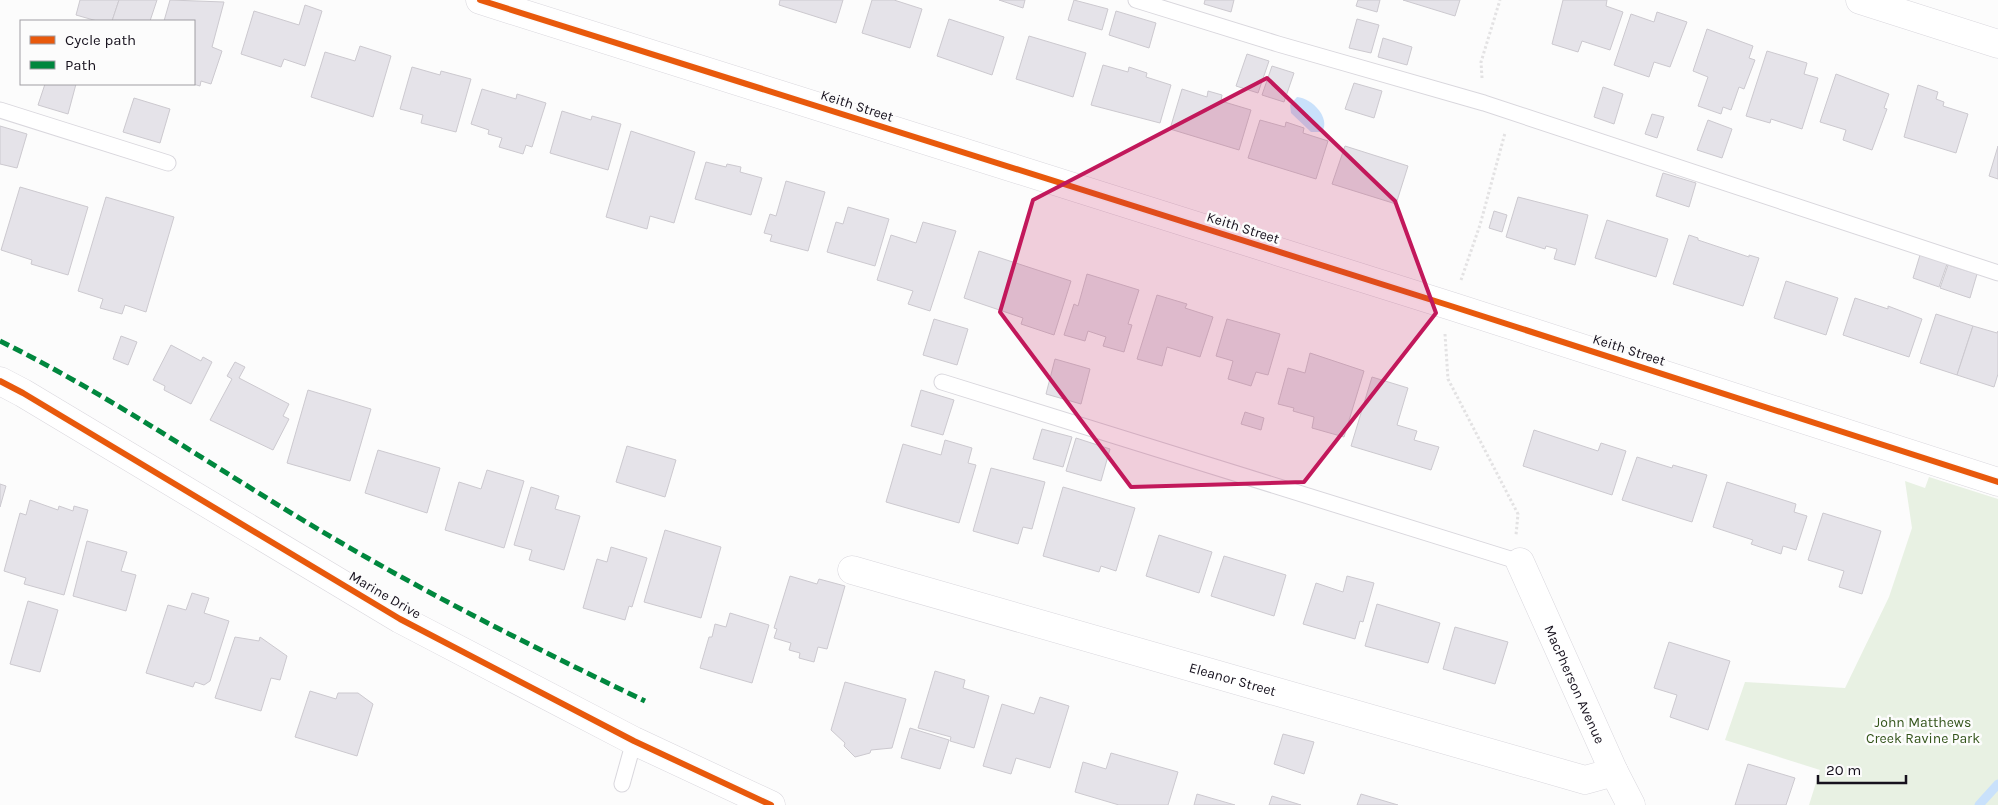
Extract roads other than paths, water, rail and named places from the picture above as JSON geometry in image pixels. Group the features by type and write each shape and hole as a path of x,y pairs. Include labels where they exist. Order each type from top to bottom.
{"street":[{"name":"Keith Street","path":"480,0 1452,306 1998,482"},
{"path":"1860,0 1998,44"},
{"name":"Marine Drive","path":"0,381 400,619 634,741 772,805"},
{"name":"MacPherson Avenue","path":"1520,562 1614,772 1631,805"},
{"name":"Eleanor Street","path":"852,570 1585,780 1614,772"}],"lane":[{"path":"1136,0 1278,44 1484,103 1998,273"},
{"path":"0,110 168,163"},
{"path":"942,382 1520,562"},
{"path":"622,784 634,741"}],"water":[{"path":"1297,97 1303,98 1314,105 1322,115 1324,127 1322,132 1311,132 1291,113 1290,105"}],"waterway":[{"path":"1979,805 1998,784"}],"park label":[{"name":"John Matthews Creek Ravine Park","path":"1923,730"}]}
